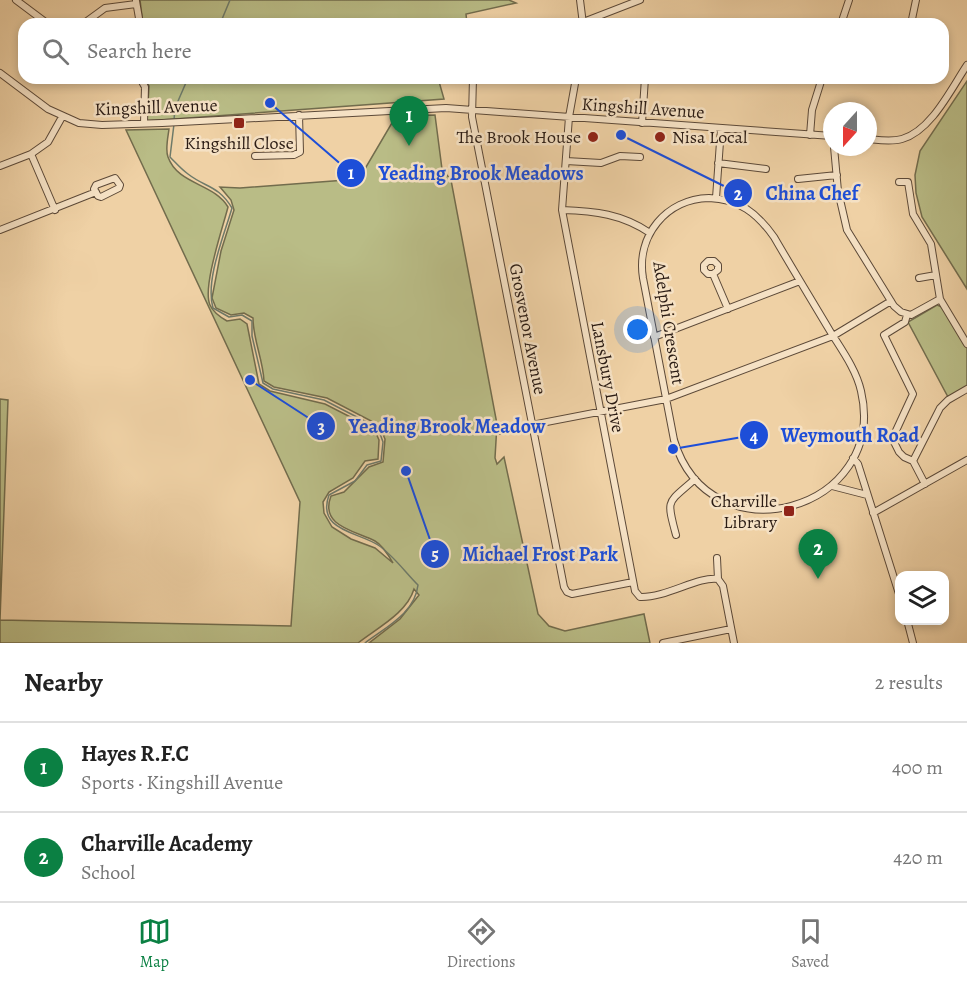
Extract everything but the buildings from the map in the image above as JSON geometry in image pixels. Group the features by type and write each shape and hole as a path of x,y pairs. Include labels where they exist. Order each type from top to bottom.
{"street":[{"path":"16,0 40,18"},
{"path":"580,0 582,18"},
{"path":"595,18 640,0"},
{"path":"843,18 849,0"},
{"path":"912,18 916,0"},
{"path":"91,18 105,8 136,2 139,18"},
{"path":"877,139 900,140 922,129 967,65"},
{"name":"Kingshill Avenue","path":"0,73 62,117 79,123 167,123 446,108 823,136"},
{"path":"143,84 144,123"},
{"name":"Grosvenor Avenue","path":"472,84 471,109 565,591 572,594 633,582"},
{"name":"Lansbury Drive","path":"575,84 569,117 562,210 633,582"},
{"path":"642,123 645,84"},
{"path":"810,135 812,110 820,84"},
{"path":"255,156 294,155 300,152 299,115"},
{"path":"0,166 31,154 48,142 62,117"},
{"path":"716,198 721,129"},
{"path":"31,154 55,210"},
{"path":"566,161 601,163 620,156 640,157"},
{"path":"835,156 841,207 847,230 898,311 907,315 915,314 940,298"},
{"path":"718,163 766,169"},
{"path":"798,179 837,176"},
{"path":"899,182 908,182 913,214 931,244 940,298 967,344"},
{"path":"0,230 96,192"},
{"name":"Adelphi Crescent","path":"666,399 642,272 644,248 659,220 674,208 697,199 716,198 741,205 758,216 774,237 833,336"},
{"path":"562,210 612,215 630,221 650,233"},
{"path":"713,274 728,309"},
{"path":"920,278 936,275"},
{"path":"654,337 800,281"},
{"path":"500,431 666,399 833,336 891,301"},
{"path":"907,315 905,322 884,335 913,394 894,438 901,455 913,460 925,484"},
{"path":"666,399 678,452 695,479 706,489 725,501 743,507 765,510 802,503 832,486 853,458 862,431 863,398 856,375 833,336"},
{"path":"913,460 940,408 948,400 967,389"},
{"path":"853,458 858,464 895,581"},
{"path":"873,513 967,460"},
{"path":"676,536 669,511 670,502 695,479"},
{"path":"832,486 867,495"},
{"path":"717,558 718,579 723,586 734,643"},
{"path":"633,582 636,595 642,598 664,594 709,579 718,579"},
{"path":"908,625 914,643"},
{"path":"663,643 731,629"}],"green space":[{"path":"140,0 509,0 516,3 466,14 466,18 142,18"},
{"path":"967,81 967,289 922,217 916,193 915,175 920,151"},
{"path":"148,84 440,84 444,99 147,121"},
{"path":"435,115 442,169 451,180 497,424 495,458 497,464 504,457 538,614 549,626 565,631 644,614 650,643 369,643 400,619 419,595 414,589 398,613 358,643 0,643 0,620 291,626 300,502 126,130 169,129 167,151 173,166 188,179 214,193 228,207 211,272 208,297 211,308 222,318 227,321 240,319 247,324 259,384 270,391 325,404 374,429 379,440 378,459 365,461 353,478 329,492 323,502 324,513 332,527 351,539 375,548 393,563 378,543 350,531 335,521 330,515 329,506 331,496 344,492 369,467 383,462 385,439 379,425 327,398 274,387 264,381 253,318 244,313 231,315 216,308 212,298 221,251 234,210 231,200 220,187 240,188 359,179 396,116"},
{"path":"937,305 942,307 967,348 967,386 948,397 908,322"},
{"path":"0,399 8,400 0,620"}],"waterway":[{"path":"222,18 230,0"},
{"path":"174,120 175,108 185,84"},
{"path":"174,124 170,157 194,179 222,195 232,208 213,271 211,297 213,308 229,317 242,315 252,321 252,336 263,383 273,389 324,400 378,428 383,442 381,461 367,465 355,481 329,495 328,516 342,529 378,545 418,585 416,595 405,611 365,643"}],"place":[{"name":"Yeading Brook Meadows","path":"270,103"},
{"name":"Kingshill Close","path":"239,123"},
{"name":"China Chef","path":"621,135"},
{"name":"The Brook House","path":"593,137"},
{"name":"Nisa Local","path":"660,137"},
{"name":"Hayes R.F.C","path":"409,146"},
{"name":"Yeading Brook Meadow","path":"250,380"},
{"name":"Weymouth Road","path":"673,449"},
{"name":"Michael Frost Park","path":"406,471"},
{"name":"Charville Library","path":"789,511"},
{"name":"Charville Academy","path":"818,579"}]}
